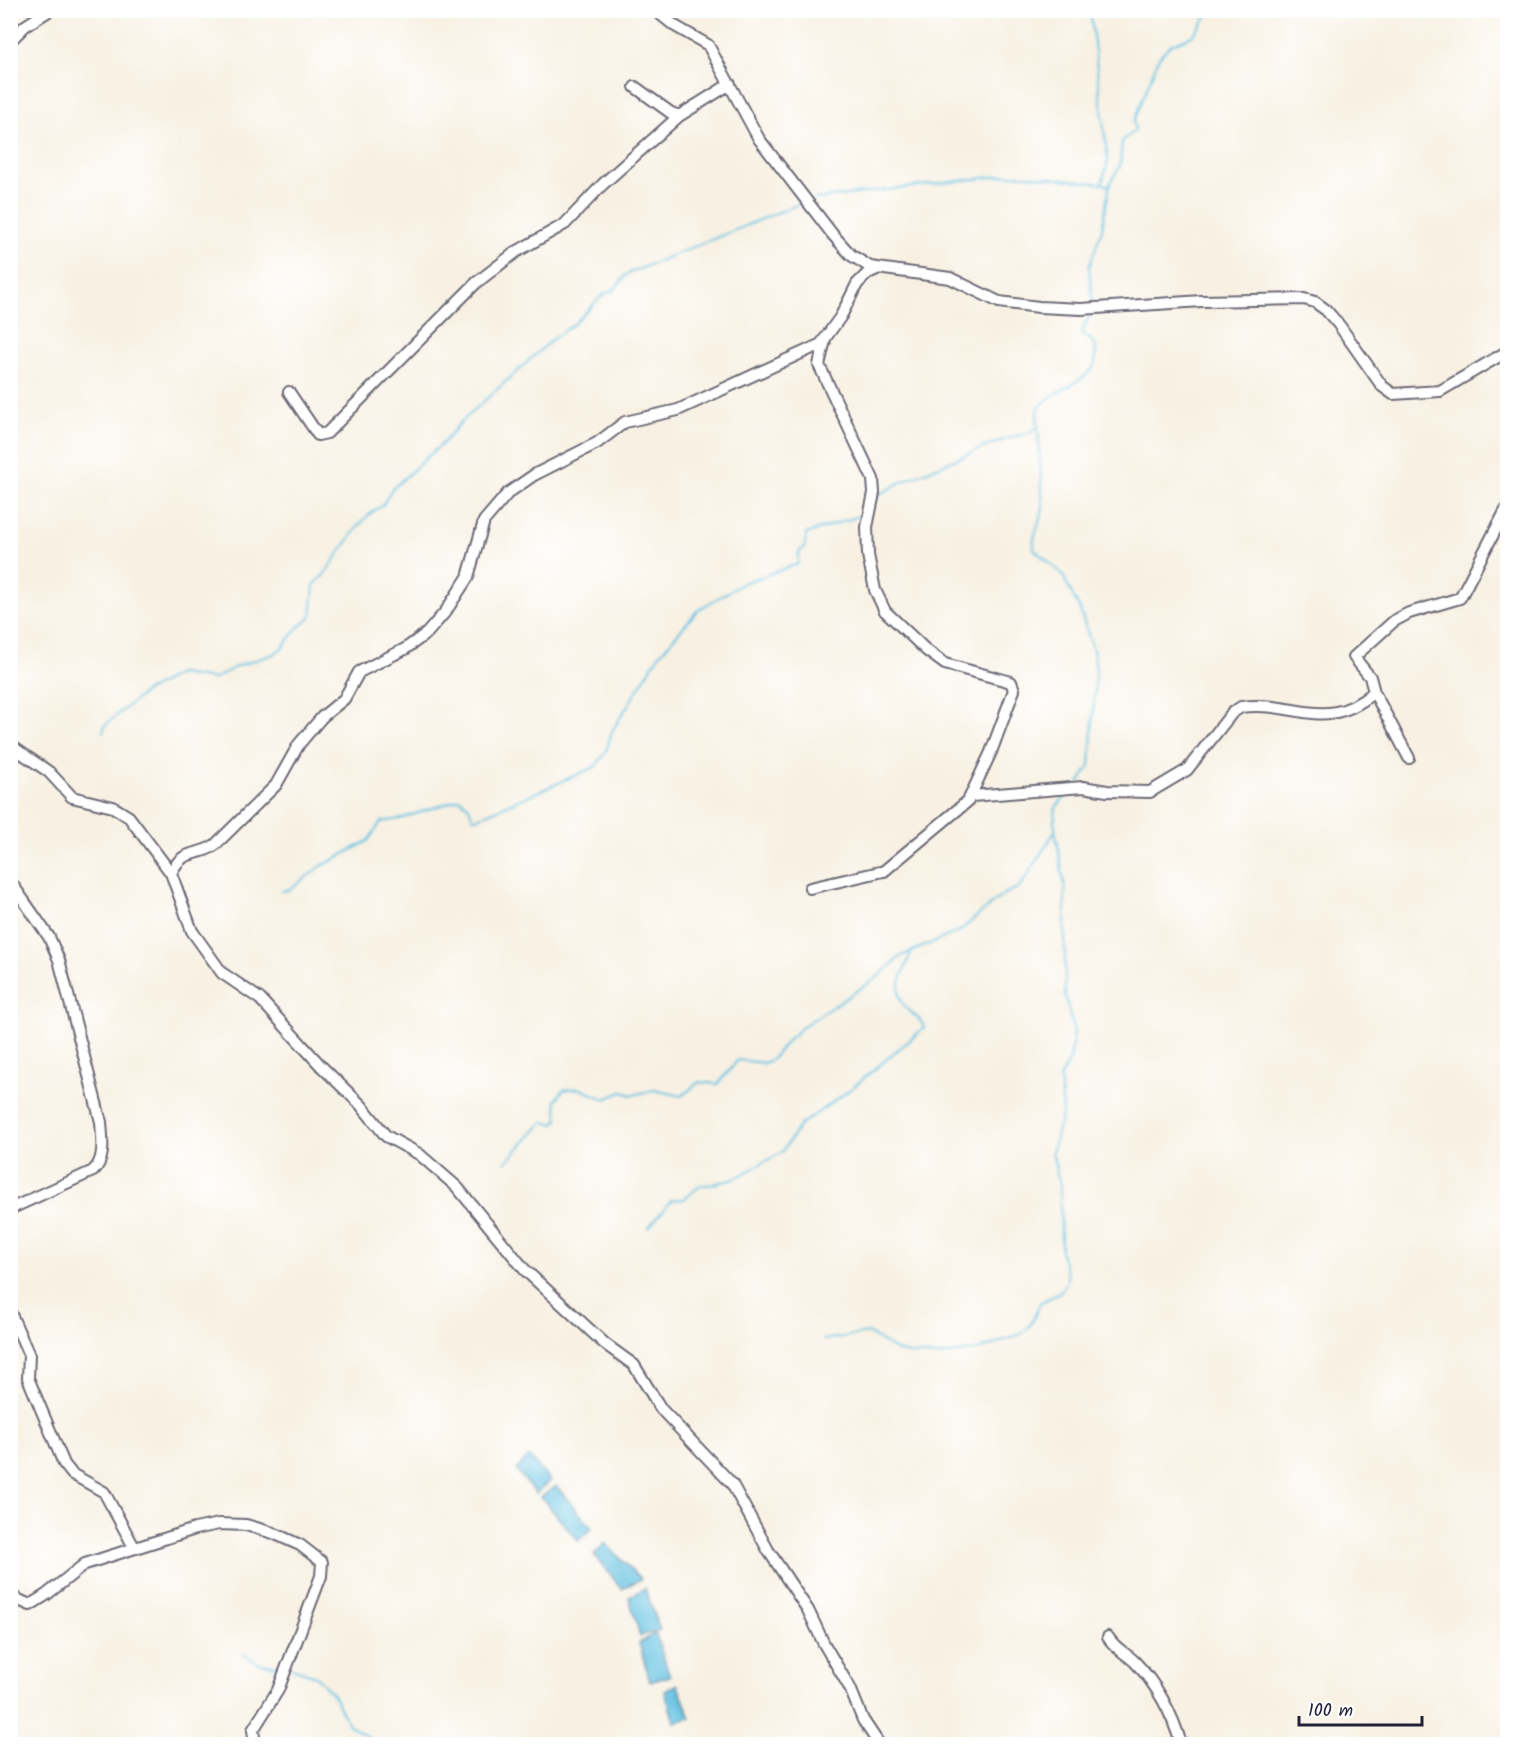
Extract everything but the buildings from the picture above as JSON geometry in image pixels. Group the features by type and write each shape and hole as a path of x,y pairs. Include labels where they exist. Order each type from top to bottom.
{"street":[{"path":"10,41 25,26 50,10"},
{"path":"656,10 675,26 708,45 759,139 851,255 859,274 857,284"},
{"path":"289,392 318,435 327,433 476,283 516,252 565,224 603,184 679,116 730,84"},
{"path":"635,87 671,114 679,116"},
{"path":"851,255 877,269 950,278 999,302 1039,307 1081,309 1168,302 1304,299 1315,302 1326,310 1382,386 1397,395 1440,391 1508,351"},
{"path":"810,888 884,871 972,796 1008,710 1014,687 1011,682 996,677 945,664 926,650 885,611 879,600 871,573 867,535 874,493 873,479 819,365 826,339 857,284 868,273 877,269"},
{"path":"171,873 182,857 190,852 208,850 262,802 276,785 299,744 322,717 344,699 359,672 405,649 436,623 463,588 481,540 484,521 508,493 534,475 597,443 625,422 678,410 772,368 821,344 826,339"},
{"path":"1409,758 1374,692 1370,677 1354,657 1394,621 1409,613 1460,598 1508,506"},
{"path":"972,796 1083,787 1107,791 1150,792 1187,770 1227,718 1241,707 1275,707 1333,714 1352,709 1374,692"},
{"path":"10,745 49,772 72,797 113,807 129,817 171,873 192,931 222,973 260,999 361,1105 386,1136 419,1154 457,1187 525,1270 605,1344 634,1365 661,1409 732,1484 768,1550 808,1610 824,1644 850,1688 863,1720 879,1744"},
{"path":"10,881 49,938 59,960 101,1122 102,1137 100,1160 93,1171 10,1209"},
{"path":"10,1312 29,1355 27,1378 64,1464 72,1474 104,1492 134,1547"},
{"path":"10,1596 25,1604 37,1602 85,1563 204,1527 246,1525 288,1538 322,1562 321,1576 278,1690 253,1730 255,1744"},
{"path":"1108,1637 1136,1663 1158,1690 1181,1744"}],"water":[{"path":"529,1456 550,1481 536,1494 516,1470"},
{"path":"556,1486 592,1528 578,1541 541,1497"},
{"path":"605,1543 641,1579 622,1589 594,1555"},
{"path":"645,1588 660,1630 640,1636 629,1597"},
{"path":"655,1633 670,1676 650,1682 639,1643"},
{"path":"677,1684 691,1718 674,1722 665,1691"}],"waterway":[{"path":"1090,10 1108,161 1102,184"},
{"path":"1093,305 1089,267 1102,229 1110,183 1120,166 1122,141 1135,131 1134,121 1159,57 1170,45 1192,36 1212,10"},
{"path":"815,199 1007,175 1105,184 1109,187"},
{"path":"103,732 105,725 145,692 179,674 214,679 237,666 274,654 282,648 297,629 311,617 314,585 324,575 359,525 383,505 391,490 445,441 461,422 555,337 574,324 604,294 614,290 627,274 804,202"},
{"path":"1079,783 1090,766 1096,670 1093,649 1080,610 1062,574 1034,549 1034,538 1043,509 1037,412 1048,399 1083,378 1095,365 1096,345 1082,332 1091,312"},
{"path":"877,496 903,481 1000,441 1031,432 1036,428"},
{"path":"282,891 289,890 320,867 368,841 381,822 400,819 460,799 469,807 473,818 477,818 595,767 606,752 612,731 659,655 698,610 743,583 798,564 798,554 805,546 806,534 865,514"},
{"path":"823,1340 868,1333 897,1351 909,1354 938,1356 979,1350 1021,1334 1030,1326 1040,1303 1060,1292 1066,1283 1068,1278 1061,1252 1060,1186 1052,1152 1063,1111 1060,1078 1070,1059 1074,1032 1065,996 1065,888 1054,822 1056,807 1070,792"},
{"path":"505,1163 543,1122 554,1124 558,1120 556,1100 563,1090 578,1088 605,1099 622,1092 633,1095 654,1090 682,1096 699,1082 718,1084 738,1060 764,1063 771,1060 806,1024 875,979 901,956 960,931 1006,893 1020,887 1055,831"},
{"path":"648,1228 672,1200 684,1199 700,1186 732,1180 782,1152 800,1125 851,1089 924,1028 920,1020 902,1003 900,996 900,982 911,953"},
{"path":"243,1654 261,1664 282,1666"},
{"path":"292,1668 316,1676 334,1696 349,1725 368,1737 374,1744"}]}
